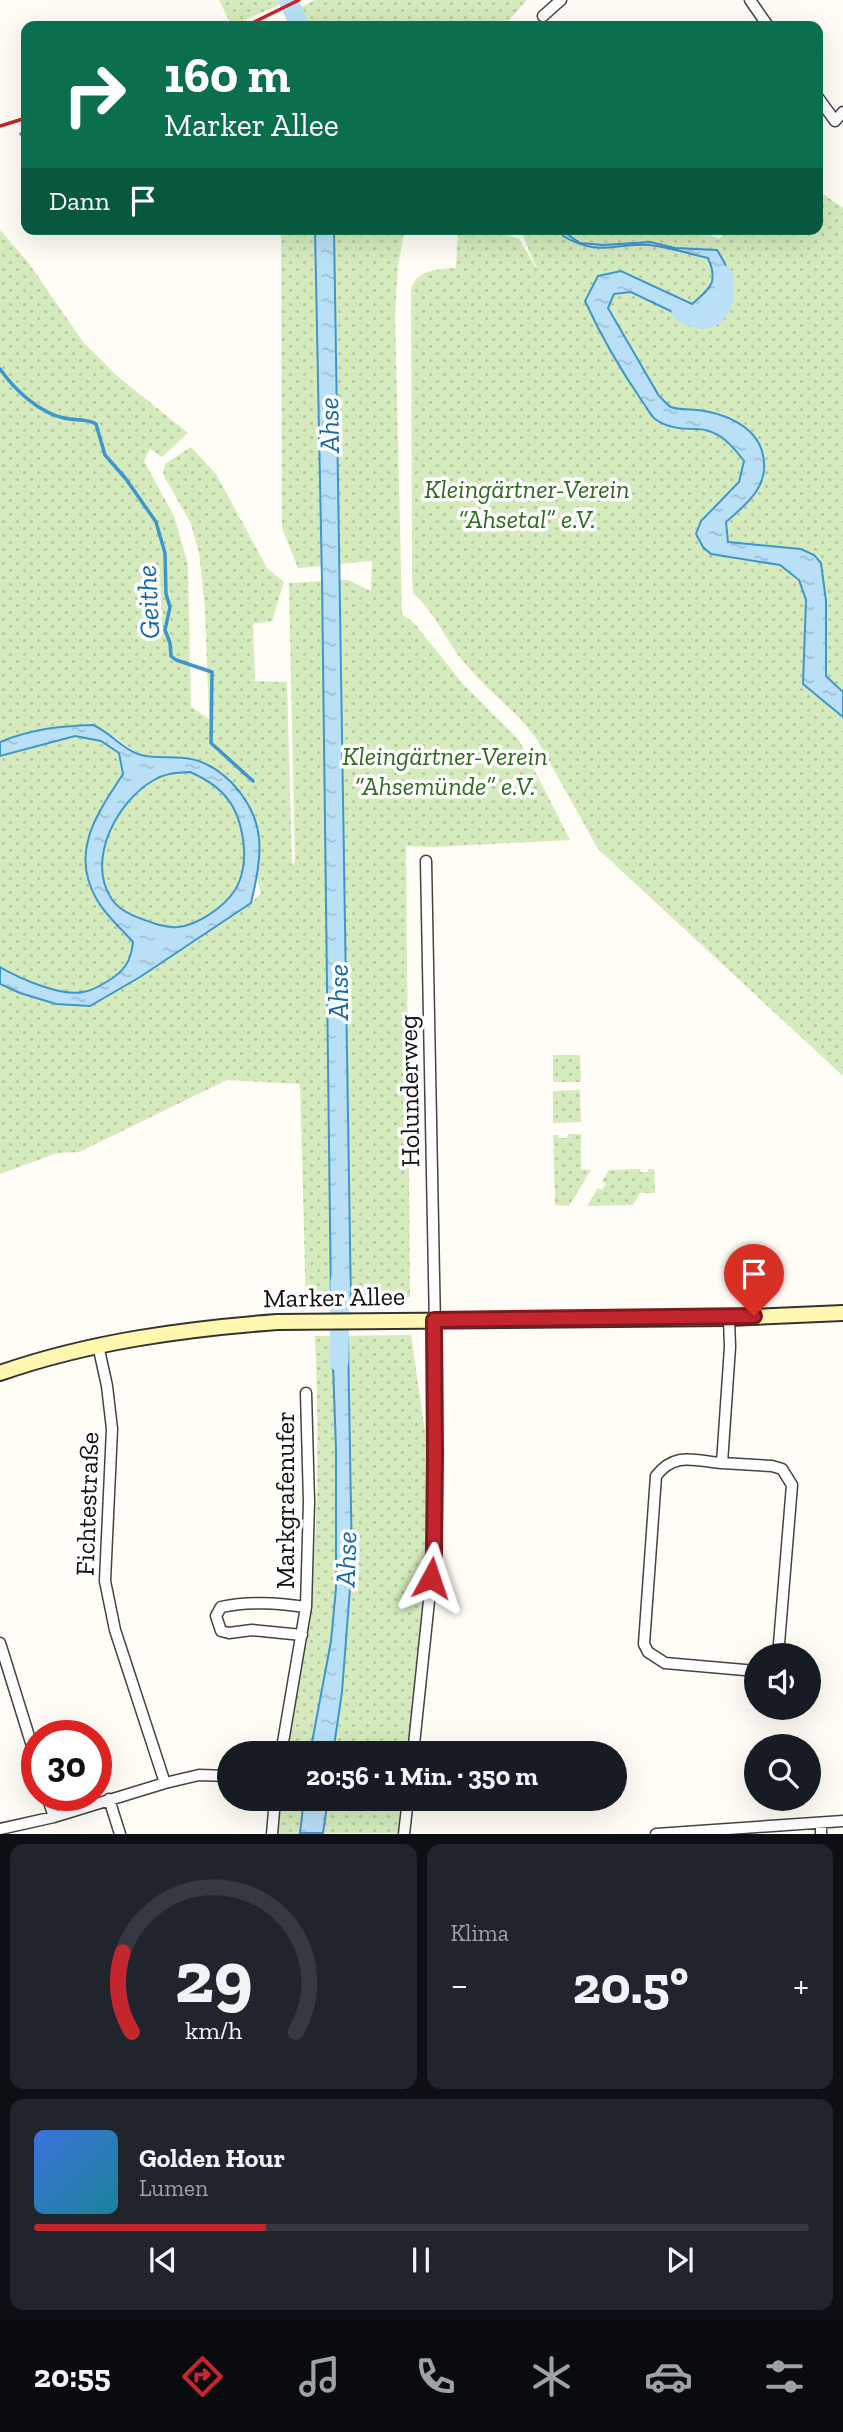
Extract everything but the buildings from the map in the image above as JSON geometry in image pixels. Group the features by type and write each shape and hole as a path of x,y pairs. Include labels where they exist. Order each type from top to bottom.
{"street":[{"path":"543,16 561,0"},
{"path":"750,0 765,21"},
{"path":"823,104 839,125"},
{"path":"839,125 843,112"},
{"name":"Holunderweg","path":"414,1741 434,1553 434,1320 426,861"},
{"name":"Marker Allee","path":"0,1373 99,1345 207,1328 361,1320 729,1318 843,1314"},
{"path":"722,1463 730,1348 729,1318"},
{"name":"Fichtestraße","path":"99,1345 112,1429 105,1581 115,1630 164,1783"},
{"name":"Markgrafenufer","path":"283,1741 306,1607 309,1502 306,1393"},
{"path":"744,1670 665,1663 648,1652 644,1644 656,1476 663,1466 673,1460 772,1466 782,1469 792,1485 779,1643"},
{"name":"Markgrafenufer","path":"302,1635 252,1630 229,1633 221,1631 216,1616 221,1608 245,1602 306,1607"},
{"path":"0,1643 24,1720"},
{"path":"112,1798 199,1775 217,1776"},
{"path":"112,1808 120,1833"},
{"path":"52,1811 54,1817"},
{"path":"0,1829 72,1811"},
{"path":"272,1833 274,1811"},
{"path":"404,1833 407,1811"},
{"path":"656,1833 821,1828 843,1821"}],"green space":[{"path":"219,0 279,0 281,4 243,21 230,21"},
{"path":"315,0 527,0 508,21 307,21 301,7"},
{"name":"Kleingärtner-Verein “Ahsetal” e.V.","path":"823,194 843,208 843,1076 598,849 536,738 476,676 429,610 413,593 411,288 414,281 424,273 456,268 458,235 507,235 519,239 538,271 523,235 709,235 720,239 723,235 823,235"},
{"path":"0,230 28,262 83,342 116,375 188,433 162,457 150,449 144,461 174,516 188,565 191,707 209,719 205,608 199,553 191,524 163,474 165,464 191,447 216,474 267,568 284,582 272,621 253,624 255,681 287,682 292,865 295,862 289,583 322,581 332,1002 331,1305 306,1306 300,1084 227,1080 79,1152 57,1153 0,1174 0,984 56,1004 140,977 251,903 261,893 257,879 260,849 222,773 193,759 137,754 113,736 24,732 0,742"},
{"path":"281,235 315,235 322,566 298,568 282,528"},
{"name":"Kleingärtner-Verein “Ahsemünde” e.V.","path":"334,235 404,235 398,265 395,314 402,614 415,624 462,683 519,740 570,840 406,846 410,1297 380,1297 379,1305 351,1305 340,580 348,580 371,591 372,561 338,564"},
{"path":"75,736 101,741 119,753 123,774 96,819 86,850 85,867 97,900 133,942 126,965 118,974 93,989 74,993 40,986 0,967 0,756"},
{"path":"190,772 218,790 238,816 245,847 244,864 236,889 216,909 188,925 169,927 135,917 114,901 105,884 103,854 113,824 131,798 158,778"},
{"path":"553,1055 580,1055 581,1082 553,1082"},
{"path":"580,1090 581,1122 553,1123 553,1091"},
{"path":"568,1134 581,1134 581,1169 591,1170 569,1206 555,1205 553,1135 567,1138"},
{"path":"640,1169 640,1172 648,1172 648,1169 654,1169 655,1193 640,1193 633,1205 587,1206 598,1188 602,1190 606,1184 602,1181 609,1170"},
{"path":"411,1335 430,1466 419,1702 414,1741 287,1741 306,1639 312,1587 317,1444 315,1336"},
{"path":"276,1811 404,1811 401,1833 274,1834"}],"water":[{"path":"315,235 334,235 351,1305 331,1305"},
{"path":"568,235 580,243 603,245 650,242 675,248 717,250 724,261 728,271 728,288 720,303 704,320 683,317 631,292 614,294 608,308 659,396 668,405 727,417 745,427 758,442 764,463 761,483 750,500 726,522 728,542 801,549 814,555 821,563 826,601 826,676 843,692 843,717 803,684 806,600 799,580 780,565 711,554 703,547 696,534 701,521 739,482 744,461 718,435 704,430 670,426 653,417 619,365 585,301 598,276 621,271 692,304 704,294 713,279 708,258 649,245 596,248 586,246 563,236"},
{"path":"81,725 99,728 138,754 191,759 213,768 244,797 257,825 259,840 258,870 251,903 140,977 90,1006 56,1004 0,984 0,967 52,989 74,993 86,991 118,974 131,955 133,942 97,900 86,866 86,850 96,819 123,774 119,753 101,741 75,736 0,756 0,742 46,729","holes":["190,772 223,793 240,823 244,854 237,886 217,909 186,926 164,926 129,913 111,898 104,883 102,866 104,849 118,816 141,789 158,778"]},
{"path":"332,1338 348,1338 352,1562 342,1692 335,1741 312,1741 331,1641 336,1588 336,1449"},
{"path":"303,1811 326,1811 323,1833 300,1833"}],"waterway":[{"name":"Ahse","path":"288,0 298,21"},
{"path":"681,312 701,319 716,313 723,302 723,275"},
{"name":"Geithe","path":"0,369 36,406 64,418 96,424 105,455 126,479 156,522 165,553 166,594 170,607 165,630 171,656 212,672 211,743 253,781"},
{"name":"Ahse","path":"339,1362 340,1280"}],"railway":[{"path":"256,21 299,0"},
{"path":"0,126 21,120"}],"route":[{"path":"431,1578 434,1553 434,1320 754,1316"}]}
